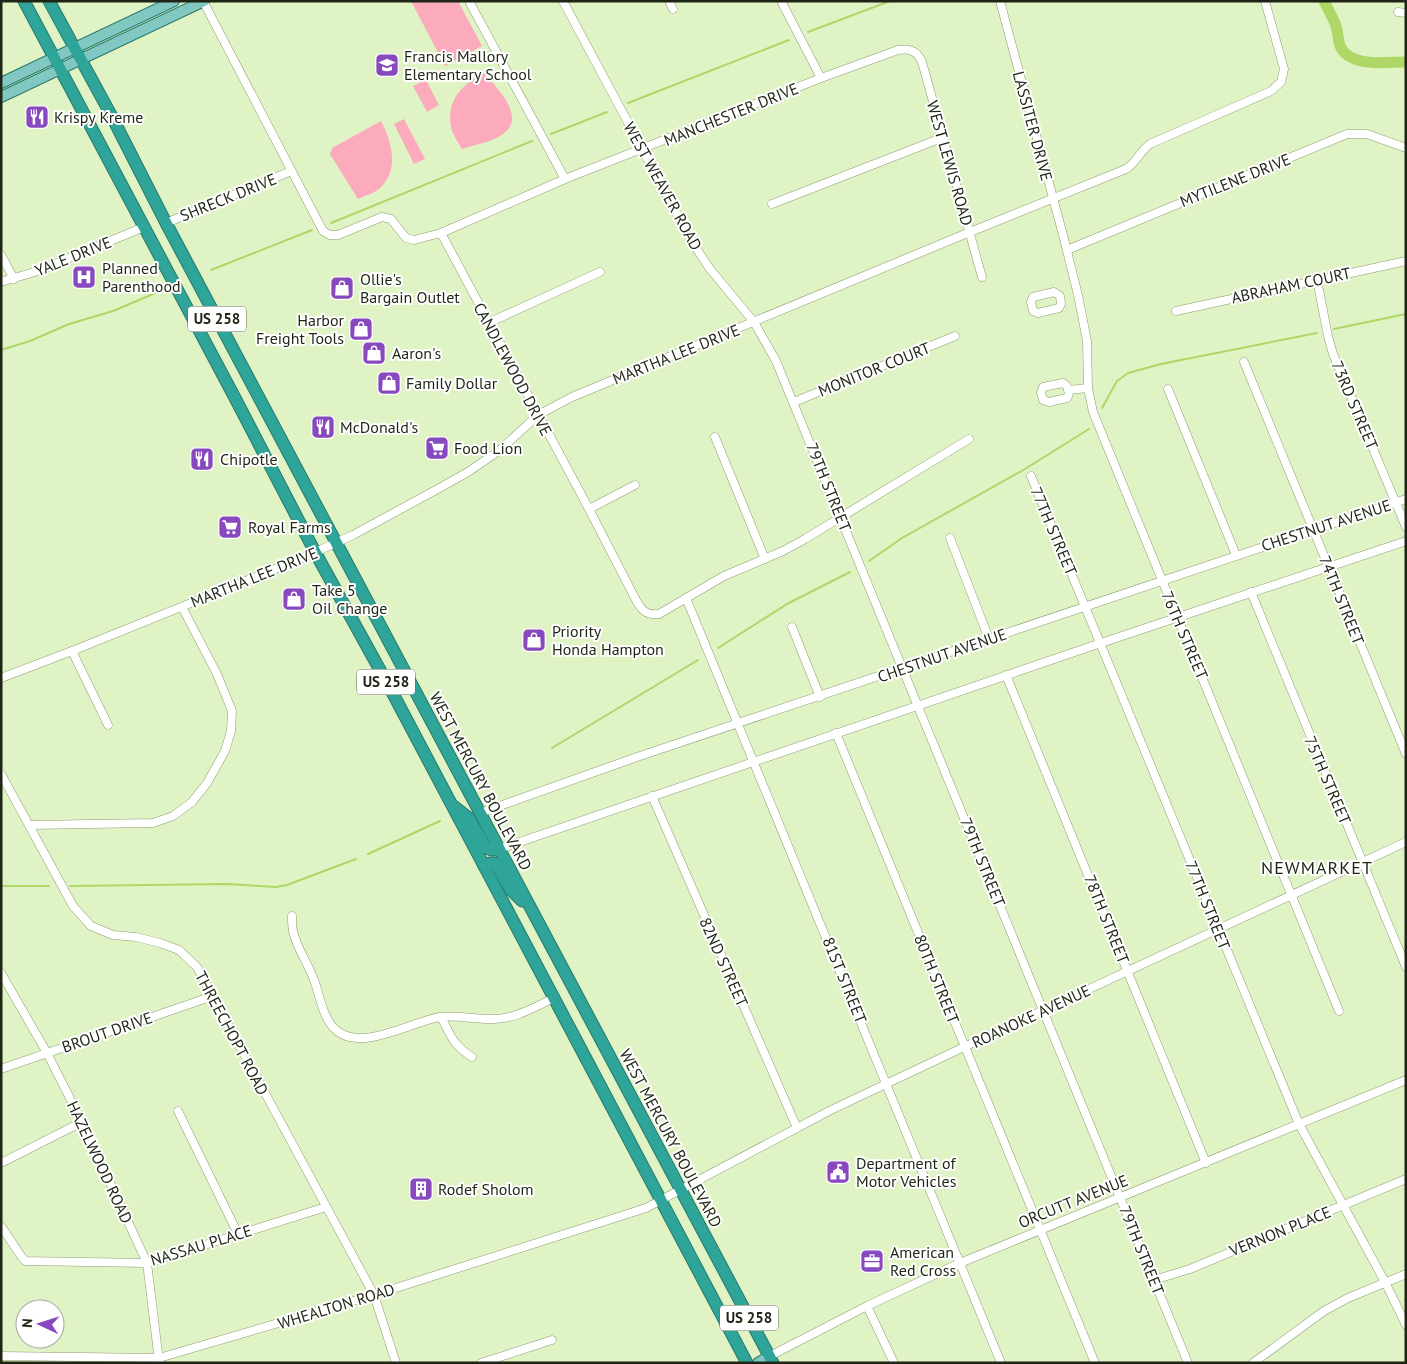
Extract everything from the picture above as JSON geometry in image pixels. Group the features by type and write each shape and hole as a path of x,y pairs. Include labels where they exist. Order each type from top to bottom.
{"highway":[{"name":"US 258","path":"24,1 747,1363"},
{"name":"WEST MERCURY BOULEVARD","path":"49,1 680,1190 772,1359"},
{"path":"451,805 469,818 486,848 492,850 499,849"},
{"path":"484,866 495,863 510,889 532,912"}],"main road":[{"path":"1,83 174,1"},
{"path":"1,97 203,1"},
{"name":"ORCUTT AVENUE","path":"758,1363 772,1359"}],"street":[{"path":"203,1 323,231 330,235 338,235 382,217 391,219 406,238 414,240 441,233"},
{"path":"469,1 565,179"},
{"name":"WEST WEAVER ROAD","path":"563,1 700,255 754,322 776,361"},
{"path":"669,1 673,9"},
{"path":"781,1 821,78"},
{"name":"LASSITER DRIVE","path":"1000,1 1067,250"},
{"name":"MARTHA LEE DRIVE","path":"1,678 182,607 336,542 434,492 468,472 500,450 538,415 572,397 1126,169 1146,147 1158,140 1275,89 1283,77 1284,69 1265,1"},
{"name":"MANCHESTER DRIVE","path":"441,233 565,179 821,78 898,50 906,49 913,51"},
{"name":"WEST LEWIS ROAD","path":"913,51 919,55 922,62 982,277"},
{"name":"MYTILENE DRIVE","path":"1067,250 1347,134 1367,134 1406,148"},
{"path":"772,204 944,137"},
{"name":"SHRECK DRIVE","path":"166,222 291,171"},
{"name":"YALE DRIVE","path":"1,282 38,271 144,227"},
{"name":"CANDLEWOOD DRIVE","path":"441,233 642,611 650,615 658,614 724,576 765,559 805,538 969,439"},
{"name":"76TH STREET","path":"1067,250 1087,342 1088,388 1093,412 1339,1011"},
{"path":"1,255 14,279"},
{"name":"ABRAHAM COURT","path":"1176,311 1406,261"},
{"path":"488,323 600,272"},
{"name":"73RD STREET","path":"1317,280 1333,354 1406,526"},
{"path":"1060,299 1078,295"},
{"name":"MONITOR COURT","path":"794,402 955,336"},
{"name":"79TH STREET","path":"776,361 1188,1363"},
{"name":"74TH STREET","path":"1244,362 1406,754"},
{"path":"1068,390 1088,388"},
{"path":"1168,389 1236,555"},
{"path":"715,437 765,559"},
{"name":"77TH STREET","path":"1032,476 1300,1124 1406,1325"},
{"path":"589,509 635,485"},
{"name":"CHESTNUT AVENUE","path":"480,813 628,760 1406,499"},
{"path":"950,538 989,639"},
{"path":"499,849 1006,675 1406,541"},
{"name":"75TH STREET","path":"1251,592 1406,967"},
{"name":"81ST STREET","path":"686,598 888,1084 1001,1363"},
{"path":"29,825 153,823 173,816 186,807 207,783 225,751 231,731 232,711 217,674 182,607"},
{"path":"792,627 820,697"},
{"path":"72,651 108,725"},
{"name":"78TH STREET","path":"1006,675 1206,1162"},
{"name":"80TH STREET","path":"836,733 1095,1363"},
{"name":"THREECHOPT ROAD","path":"1,774 73,906 91,926 113,936 160,942 179,950 198,967 374,1295 396,1363"},
{"name":"82ND STREET","path":"652,796 797,1128"},
{"name":"ROANOKE AVENUE","path":"661,1200 797,1128 964,1047 1406,842"},
{"path":"292,916 295,936 331,1026 338,1032 355,1038 364,1038 441,1017 458,1016 489,1020 503,1018 523,1013 554,998"},
{"name":"HAZELWOOD ROAD","path":"1,974 47,1053 82,1122 148,1263 159,1360"},
{"name":"BROUT DRIVE","path":"1,1069 213,996"},
{"path":"441,1017 455,1043 461,1050 472,1057"},
{"name":"ORCUTT AVENUE","path":"772,1359 867,1306 960,1263 1406,1080"},
{"path":"178,1111 238,1234"},
{"path":"1,1163 82,1122"},
{"name":"VERNON PLACE","path":"1154,1280 1190,1269 1406,1179"},
{"name":"WHEALTON ROAD","path":"1,1356 13,1360 159,1360 374,1295 624,1215 661,1200"},
{"name":"NASSAU PLACE","path":"1,1226 25,1261 148,1263 326,1206"},
{"path":"1253,1363 1324,1311 1348,1298 1406,1274"},
{"path":"867,1306 894,1363"},
{"path":"482,1363 552,1340"}],"shaded area":[{"path":"411,1 458,1 482,46 445,66"},
{"path":"485,73 506,100 512,115 511,124 507,131 500,136 462,149 451,128 450,118 453,101 469,82"},
{"path":"426,80 439,105 427,112 413,86"},
{"path":"404,119 425,159 414,164 394,124"},
{"path":"381,121 391,147 392,165 390,174 386,182 379,189 358,199 330,154 332,148"}],"waterway":[{"path":"808,32 890,1"},
{"path":"1324,1 1336,26 1340,46 1345,53 1360,61 1379,63 1406,62"},
{"path":"628,103 789,40"},
{"path":"551,134 607,112"},
{"path":"331,223 532,141"},
{"path":"211,270 312,230"},
{"path":"1,350 30,341 69,324 113,311 158,292"},
{"path":"1334,329 1406,314"},
{"path":"1102,408 1117,381 1128,373 1161,364 1317,333"},
{"path":"869,561 902,538 1025,469 1089,429"},
{"path":"718,648 787,604 850,572"},
{"path":"552,748 698,660"},
{"path":"368,854 440,821"},
{"path":"70,886 226,884 276,887 287,885 356,859"},
{"path":"1,886 49,886"}],"place":[{"name":"Francis Mallory Elementary School","path":"387,65"},
{"name":"Krispy Kreme","path":"37,117"},
{"name":"Planned Parenthood","path":"84,277"},
{"name":"Ollie's Bargain Outlet","path":"342,288"},
{"name":"Harbor Freight Tools","path":"361,329"},
{"name":"Aaron's","path":"374,353"},
{"name":"Family Dollar","path":"389,383"},
{"name":"McDonald's","path":"323,427"},
{"name":"Food Lion","path":"437,448"},
{"name":"Chipotle","path":"202,459"},
{"name":"Royal Farms","path":"230,527"},
{"name":"Take 5 Oil Change","path":"294,599"},
{"name":"Priority Honda Hampton","path":"534,640"},
{"name":"Department of Motor Vehicles","path":"838,1172"},
{"name":"Rodef Sholom","path":"421,1189"},
{"name":"American Red Cross","path":"872,1261"}],"district":[{"name":"NEWMARKET","path":"1317,868"}]}
